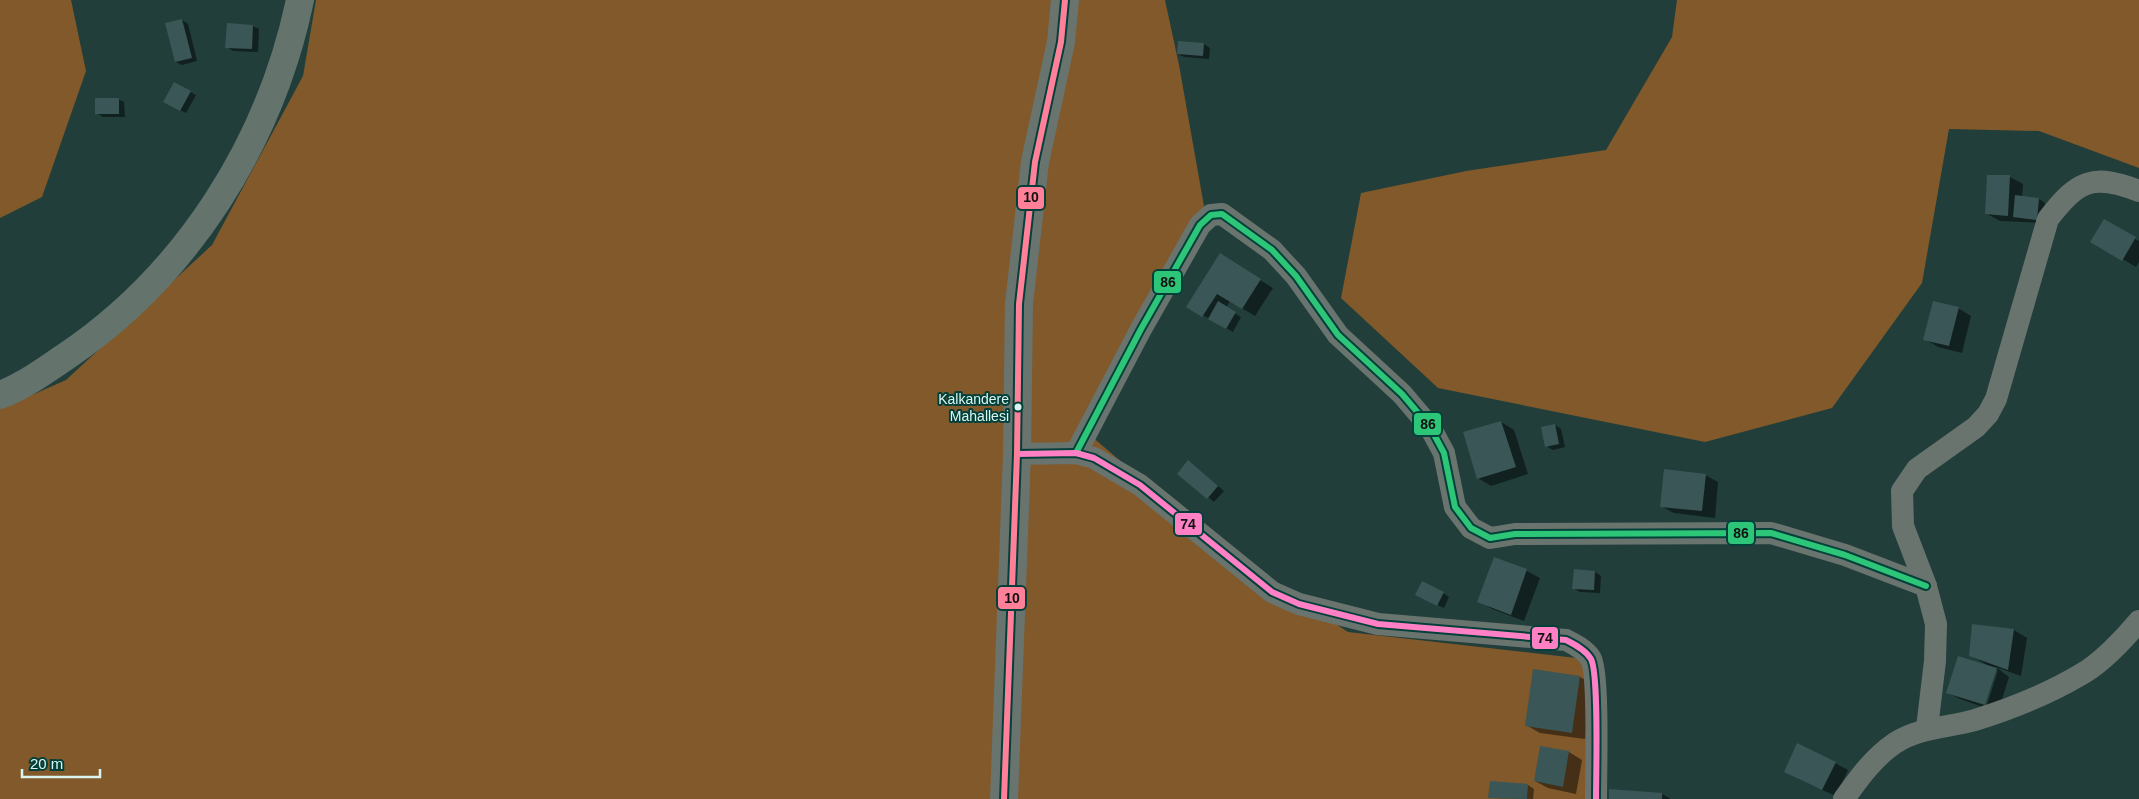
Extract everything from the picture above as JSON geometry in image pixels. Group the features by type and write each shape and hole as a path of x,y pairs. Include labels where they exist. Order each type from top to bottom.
{"main road":[{"path":"0,395 16,389 91,339 159,279 188,242 239,166 259,126 293,33 300,0"}],"street":[{"path":"1004,799 1017,454 1020,295 1035,162 1061,42 1065,0"},
{"path":"1927,728 1935,661 1936,624 1926,586 1903,526 1902,491 1917,469 1976,428 1988,414 1996,398 2048,219 2066,196 2093,180 2116,182 2139,192"},
{"path":"1076,453 1141,329 1200,225 1211,215 1222,214 1272,250 1296,276 1338,335 1402,394 1430,426 1444,453 1455,507 1472,528 1484,535 1490,538 1515,534 1771,533 1845,554 1926,586"},
{"path":"1017,454 1076,453 1094,458 1140,485 1272,592 1298,604 1378,624 1566,640 1578,646 1591,659 1595,679 1596,799"},
{"path":"1844,799 1872,761 1896,742 1927,728 1973,720 2030,699 2082,675 2126,636 2139,621"}],"shaded area":[{"path":"0,0 71,0 86,71 42,197 0,218"},
{"path":"316,0 1165,0 1179,65 1204,206 1090,435 1223,549 1348,632 1594,660 1602,799 0,799 0,409 66,380 212,245 303,76"},
{"path":"1677,0 2139,0 2139,168 2039,131 1949,129 1922,283 1832,408 1705,442 1438,388 1341,298 1361,193 1466,171 1606,150 1672,37"}],"building":[{"path":"182,19 192,58 175,62 165,23"},
{"path":"227,23 253,25 252,49 225,48"},
{"path":"1178,41 1204,43 1203,56 1177,54"},
{"path":"174,82 191,91 180,111 163,102"},
{"path":"95,98 119,98 119,114 95,114"},
{"path":"1987,175 2010,175 2008,216 1985,214"},
{"path":"2015,195 2039,198 2037,220 2013,217"},
{"path":"2104,219 2136,237 2122,261 2090,242"},
{"path":"1220,253 1261,279 1242,309 1217,294 1202,317 1186,307"},
{"path":"1218,301 1236,312 1226,329 1208,319"},
{"path":"1933,301 1959,307 1949,346 1923,340"},
{"path":"1501,421 1516,467 1477,479 1463,432"},
{"path":"1555,424 1559,444 1545,447 1541,427"},
{"path":"1188,460 1218,486 1207,499 1177,474"},
{"path":"1664,469 1706,474 1702,511 1660,507"},
{"path":"1494,557 1527,569 1511,615 1477,602"},
{"path":"1574,569 1595,571 1594,590 1572,589"},
{"path":"1422,581 1444,592 1437,606 1415,595"},
{"path":"1972,624 2014,629 2008,670 1969,656"},
{"path":"1958,656 1997,668 1985,705 1946,693"},
{"path":"1533,669 1580,676 1572,733 1525,726"},
{"path":"1797,743 1836,762 1822,790 1784,772"},
{"path":"1540,746 1569,751 1563,787 1534,781"},
{"path":"1490,781 1528,784 1527,799 1488,798"},
{"path":"1609,789 1662,793 1662,799 1609,799"}],"transit line":[{"name":"10","path":"1004,799 1017,454 1019,304 1035,162 1061,42 1065,0"},
{"name":"86","path":"1076,453 1141,329 1200,225 1211,215 1222,214 1272,250 1296,276 1338,335 1402,394 1430,427 1444,453 1455,507 1471,528 1490,538 1515,534 1771,533 1845,555 1926,586"},
{"name":"74","path":"1017,454 1076,453 1094,458 1140,485 1272,592 1299,604 1378,624 1566,640 1576,645 1589,656 1594,668 1597,748 1596,799"}],"place":[{"name":"Kalkandere Mahallesi","path":"1018,407"}]}
